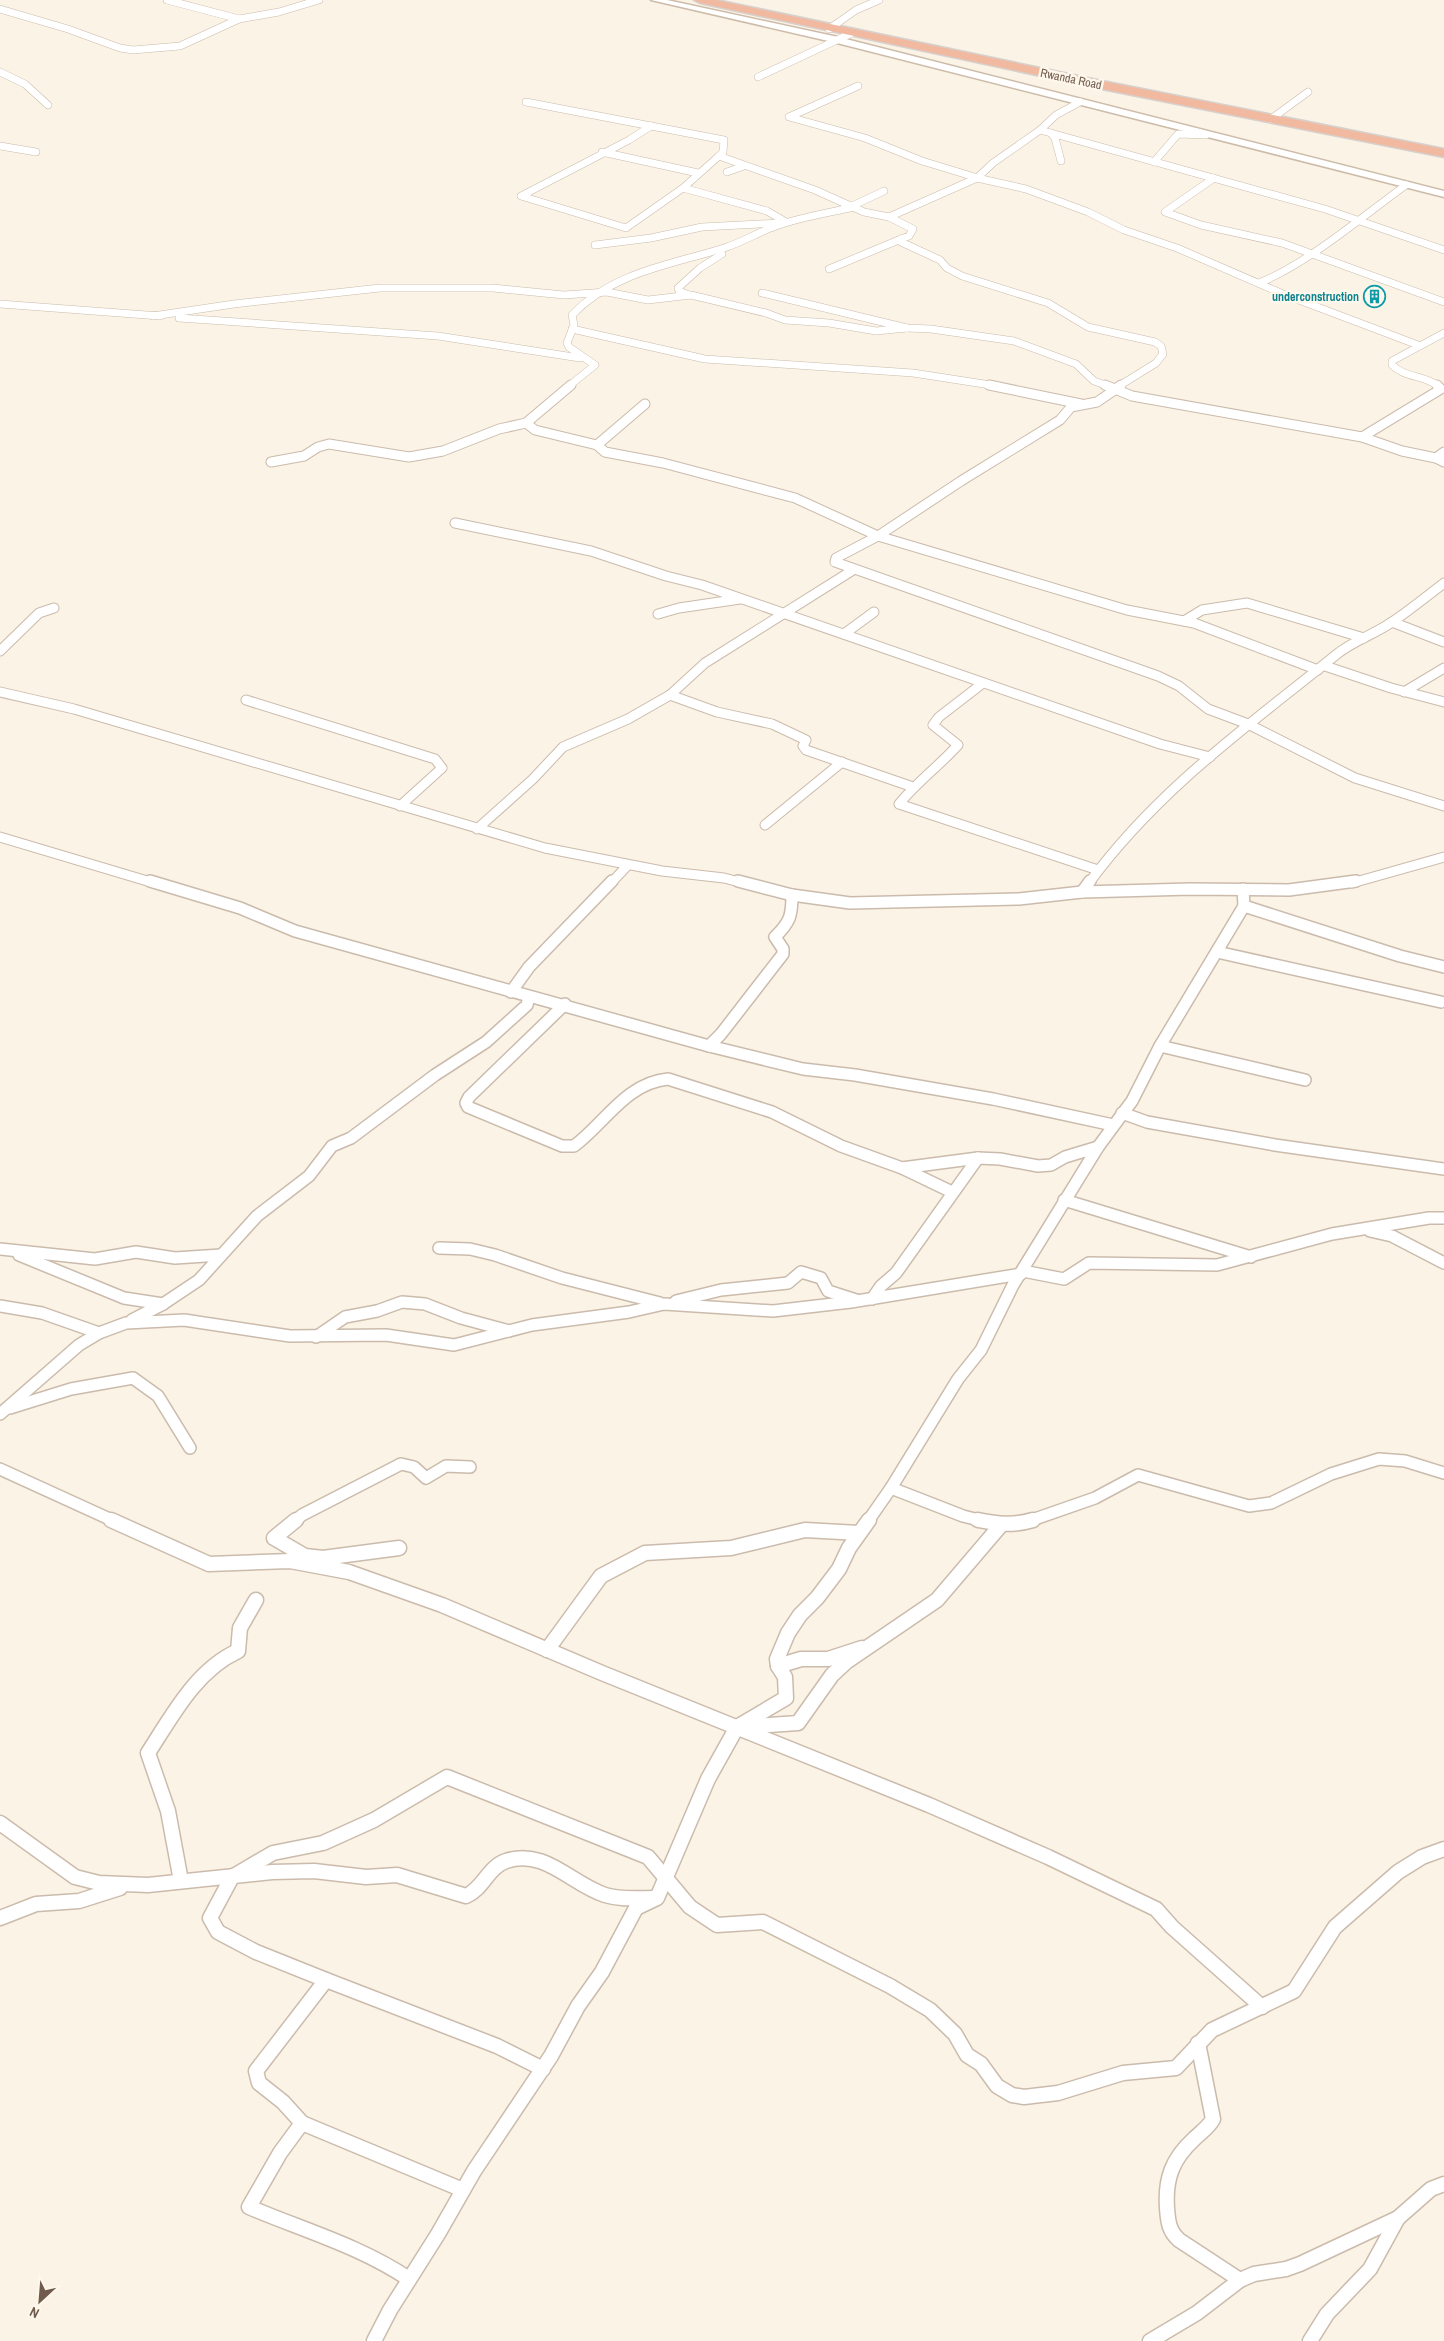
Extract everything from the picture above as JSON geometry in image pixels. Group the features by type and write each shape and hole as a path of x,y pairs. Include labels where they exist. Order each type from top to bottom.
{"highway":[{"name":"Rwanda Road","path":"700,0 829,29 1444,153"}],"street":[{"path":"167,0 239,19"},
{"path":"0,8 63,27 128,50 180,46 239,19 279,12 319,0"},
{"path":"655,0 838,40 1444,194"},
{"path":"829,29 856,10 879,0"},
{"path":"758,77 852,33"},
{"path":"0,72 25,84 48,105"},
{"path":"858,86 790,117 865,138 922,161 977,178 1026,189 1088,212 1124,230 1177,248 1259,283 1418,345"},
{"path":"1271,119 1308,92"},
{"path":"526,102 724,140 723,152 719,156 683,188 626,228 521,196 602,152 629,140 651,126"},
{"path":"889,218 977,178 993,163 1040,130 1056,115 1080,102"},
{"path":"1040,130 1251,188 1359,221 1444,250"},
{"path":"1051,133 1055,138 1061,161"},
{"path":"1154,162 1178,134 1211,134"},
{"path":"0,146 36,152"},
{"path":"602,152 698,173"},
{"path":"719,156 815,190 853,207 889,218 913,229 909,236 829,269"},
{"path":"727,172 744,166"},
{"path":"1214,178 1165,212 1201,224 1267,239 1311,253 1444,302"},
{"path":"1195,190 1228,185 1251,188"},
{"path":"1259,283 1274,277 1311,253 1359,221 1367,211 1406,185"},
{"path":"683,188 767,211 788,223"},
{"path":"271,462 304,456 318,447 329,444 415,457 442,450 499,429 526,423 595,365 575,352 567,343 572,329 572,315 596,292 616,282 683,258 720,250 788,223 853,207 884,191"},
{"path":"595,245 651,238 702,227 788,223"},
{"path":"901,239 903,244 940,260 947,268 962,276 1038,299 1058,308 1075,322 1088,327 1155,342 1162,346 1163,354 1156,363 1096,402 1071,407 1060,420 961,481 878,536 834,560 837,564 1158,676 1179,686 1208,708 1248,724 1355,778 1444,806"},
{"path":"720,250 722,254 700,268 678,288 678,291 691,296 766,313 785,320 829,323 876,331 907,328"},
{"path":"154,316 234,304 402,287 494,288 564,295 612,292 648,300 691,296"},
{"path":"762,293 907,328 998,338 1036,348 1076,364 1094,381 1146,399 1362,438 1402,451 1440,460 1444,452"},
{"path":"0,304 317,329 429,335 588,359"},
{"path":"572,329 705,359 922,374 1013,389 1084,404"},
{"path":"1362,438 1441,390 1437,385 1401,372 1392,365 1398,357 1444,333"},
{"path":"596,445 626,423 645,404"},
{"path":"526,423 535,430 596,445 605,452 662,463 795,498 878,536 1091,600 1184,621 1321,668 1444,702"},
{"path":"455,523 591,551 744,598 1160,744 1210,757"},
{"path":"477,829 533,778 563,747 628,718 670,695 704,663 787,614 854,570"},
{"path":"1082,892 1116,846 1164,795 1248,724 1337,654 1392,622 1444,584"},
{"path":"658,614 679,608 744,598"},
{"path":"1184,621 1202,610 1247,603 1364,638"},
{"path":"0,651 39,613 54,608"},
{"path":"844,634 874,612"},
{"path":"1392,622 1444,642"},
{"path":"1404,692 1444,668"},
{"path":"983,683 939,717 933,725 939,732 955,740 958,746 935,770 913,787 899,804 1098,870"},
{"path":"0,692 74,709 545,848 628,865 724,878 792,896 850,903 1019,899 1082,892 1289,890 1347,884 1444,857"},
{"path":"670,695 717,712 772,724 806,740 803,746 806,750 913,787"},
{"path":"246,700 435,759 442,768 400,806"},
{"path":"765,825 842,762"},
{"path":"0,837 240,908 295,931 529,997 564,1004 709,1046 803,1068 855,1074 897,1084 993,1098 1114,1126"},
{"path":"512,992 529,966 628,865"},
{"path":"374,2341 463,2190 543,2069 578,2006 602,1972 636,1908 657,1898 708,1779 725,1752 737,1727 786,1698 788,1686 778,1666 777,1659 788,1633 800,1614 829,1584 859,1533 891,1488 958,1379 981,1350 1013,1285 1098,1147 1132,1101 1160,1046 1244,906 1243,889"},
{"path":"709,1046 726,1028 783,954 783,949 775,937 788,924 792,908 792,896"},
{"path":"1244,906 1400,956 1444,967"},
{"path":"1217,952 1441,1002"},
{"path":"3,1412 66,1354 99,1333 126,1323 163,1304 199,1280 220,1255 258,1216 309,1176 332,1146 351,1138 435,1074 486,1042 527,1005 529,997"},
{"path":"564,1004 469,1097 466,1103 468,1107 562,1146 574,1146 640,1085 657,1078 772,1112 841,1146 902,1168 952,1192"},
{"path":"1160,1046 1305,1080"},
{"path":"1122,1113 1147,1122 1275,1145 1444,1169"},
{"path":"902,1168 978,1158 1038,1166 1051,1165 1065,1157 1098,1147"},
{"path":"866,1300 896,1273 978,1158"},
{"path":"1064,1200 1250,1257"},
{"path":"439,1248 470,1249 495,1255 562,1278 667,1304 773,1311 866,1300 1022,1272 1064,1279 1089,1263 1217,1265 1332,1234 1429,1218 1444,1218"},
{"path":"1364,1230 1392,1236 1444,1263"},
{"path":"3,1249 95,1259 136,1252 175,1258 220,1255"},
{"path":"3,1249 124,1298 163,1304"},
{"path":"126,1323 184,1320 290,1336 386,1335 454,1345 570,1318 629,1312 721,1290 788,1283 801,1272 821,1278 828,1290 866,1300"},
{"path":"316,1337 345,1317 377,1311 402,1302 424,1304 461,1318 509,1331"},
{"path":"0,1306 42,1314 99,1333"},
{"path":"3,1412 71,1390 134,1378 158,1396 190,1448"},
{"path":"891,1488 964,1516 1001,1525 1020,1524 1072,1508 1138,1475 1226,1501 1260,1506 1271,1503 1360,1463 1379,1459 1403,1461 1444,1473"},
{"path":"399,1548 323,1558 305,1556 274,1538 302,1515 401,1464 414,1467 426,1478 446,1466 470,1467"},
{"path":"0,1469 209,1564 290,1561 349,1572 442,1606 938,1809 1048,1857 1156,1909 1172,1927 1262,2006"},
{"path":"737,1727 798,1722 832,1675 866,1647 947,1591 978,1552 986,1538 1001,1525"},
{"path":"547,1650 600,1576 645,1554 731,1548 805,1530 859,1533"},
{"path":"181,1882 168,1811 148,1753 184,1697 226,1654 238,1651 240,1628 256,1600"},
{"path":"778,1666 801,1659 828,1659 866,1647"},
{"path":"543,2069 496,2046 256,1952 218,1932 210,1918 232,1877 273,1853 323,1843 374,1820 447,1777 648,1857 690,1907 718,1925 763,1922 860,1970 930,2010 955,2034 967,2056 981,2064 997,2086 1012,2095 1024,2097 1058,2093 1122,2073 1176,2068 1212,2030 1294,1991 1312,1960 1335,1927 1398,1872 1422,1857 1444,1849"},
{"path":"0,1823 75,1877 99,1883 129,1885 181,1882 294,1871 366,1877 390,1874 415,1879 466,1896 479,1890 500,1863 522,1857 551,1863 600,1893 619,1897 657,1898"},
{"path":"0,1918 36,1904 79,1901 129,1885"},
{"path":"326,1980 256,2071 259,2084 283,2102 302,2124 463,2190"},
{"path":"1198,2043 1213,2119 1211,2124 1174,2160 1166,2176 1165,2189 1169,2228 1179,2240 1240,2280"},
{"path":"302,2124 280,2153 249,2207 305,2231 350,2246 387,2264 409,2279"},
{"path":"1150,2341 1198,2313 1240,2280 1254,2274 1286,2269 1300,2264 1398,2218 1431,2189 1444,2184"},
{"path":"1316,2337 1325,2314 1364,2277 1382,2252 1398,2218"}],"place":[{"name":"underconstruction","path":"1375,297"}]}
